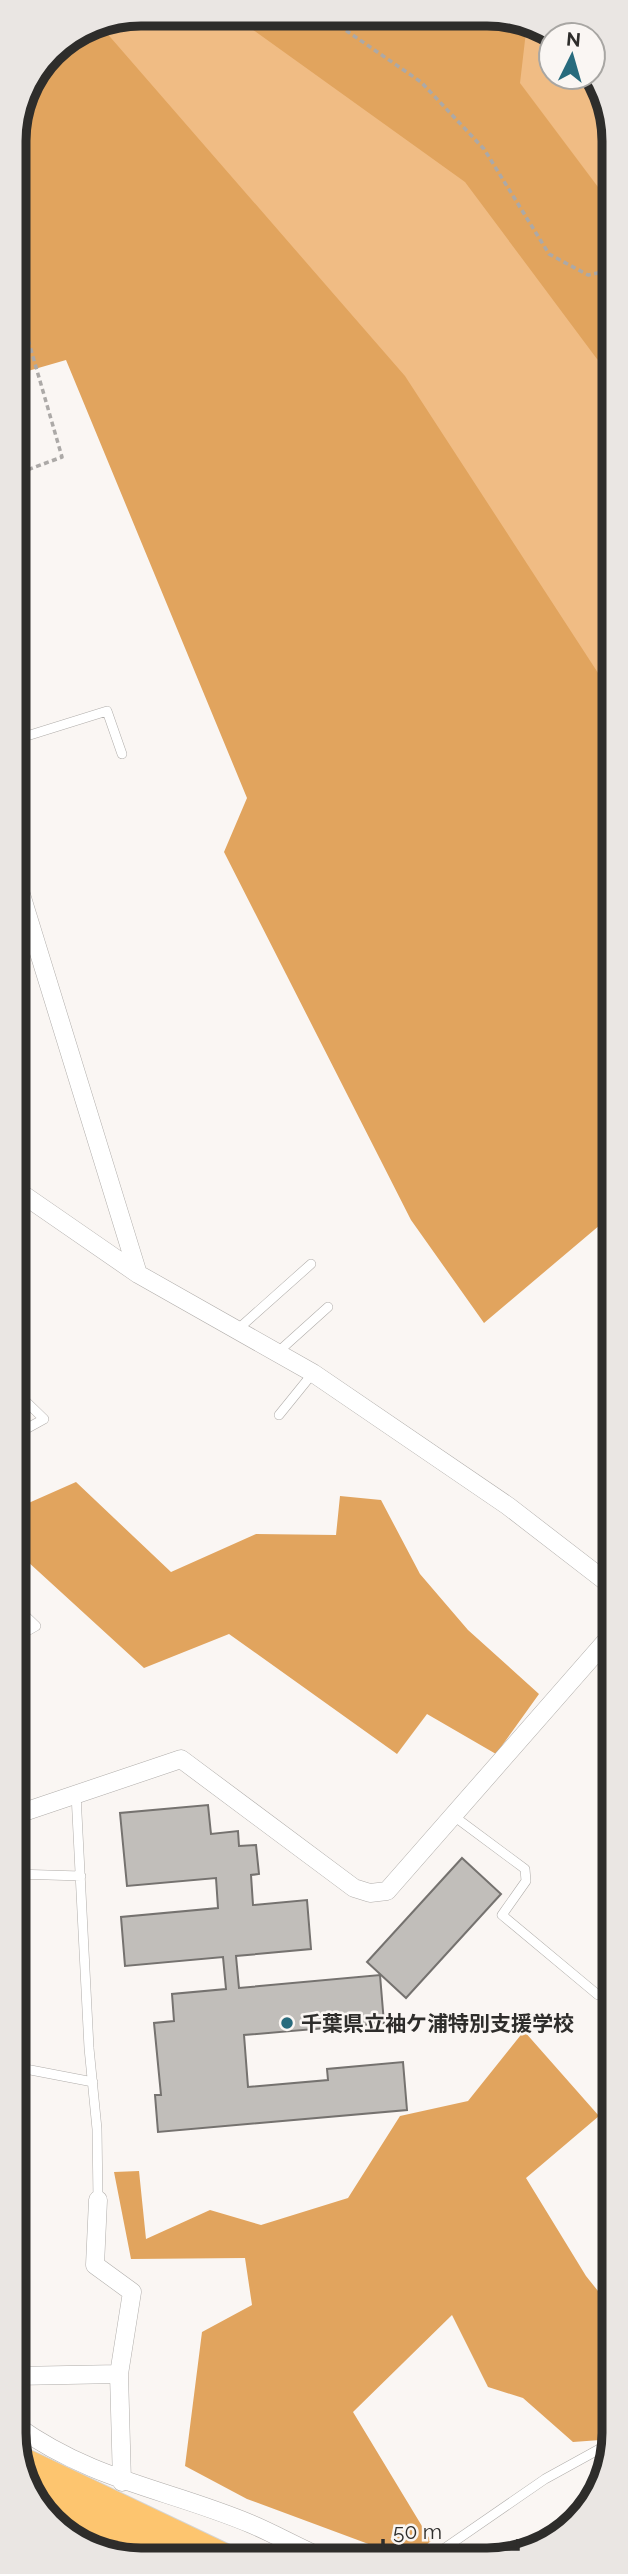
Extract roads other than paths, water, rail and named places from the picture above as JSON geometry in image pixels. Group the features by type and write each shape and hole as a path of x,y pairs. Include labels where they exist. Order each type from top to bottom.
{"main road":[{"path":"32,2467 204,2548"},
{"path":"55,2508 138,2548"}],"street":[{"path":"26,911 138,1274"},
{"path":"26,1197 138,1274 313,1373 508,1506 602,1579"},
{"path":"26,1811 181,1759 354,1888 370,1893 387,1891 455,1817 602,1646"},
{"path":"97,2200 94,2265 132,2292 119,2374 122,2482"},
{"path":"26,2376 119,2374"},
{"path":"26,2433 48,2449 122,2482 252,2524 302,2548"}],"lane":[{"path":"26,737 107,711 122,754"},
{"path":"237,1330 311,1264"},
{"path":"278,1352 328,1307"},
{"path":"279,1415 313,1373"},
{"path":"26,1402 44,1419 26,1429"},
{"path":"26,1616 36,1626 26,1632"},
{"path":"76,1792 97,2129 97,2200"},
{"path":"455,1817 525,1869 526,1881 502,1915 598,1995"},
{"path":"26,1874 81,1876"},
{"path":"26,2069 93,2082"},
{"path":"444,2548 545,2479 600,2448"}],"place":[{"name":"千葉県立袖ケ浦特別支援学校","path":"287,2023"}]}
